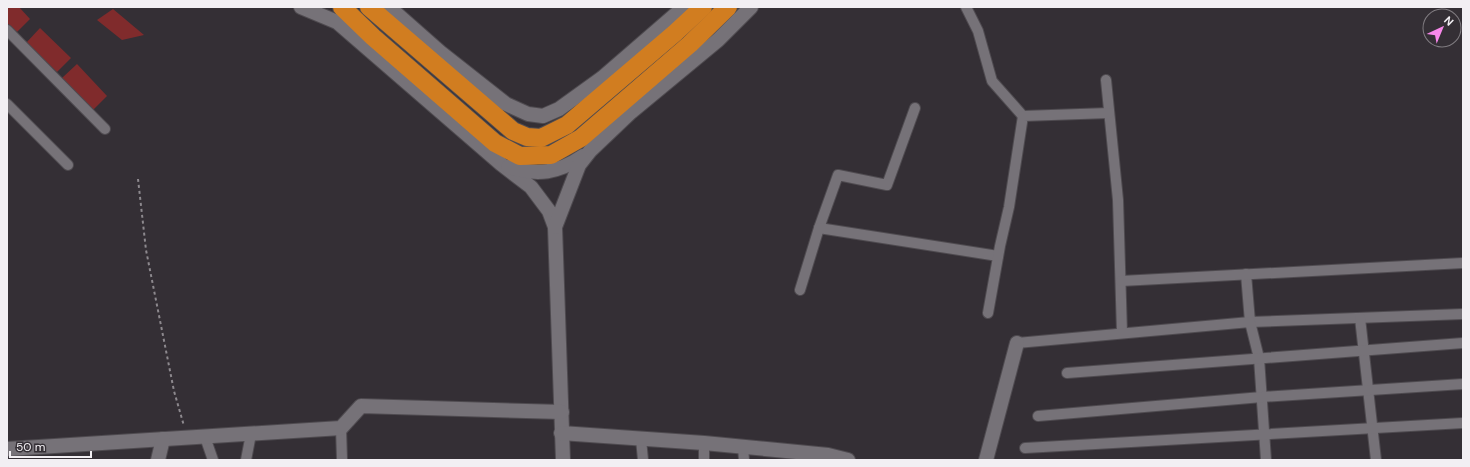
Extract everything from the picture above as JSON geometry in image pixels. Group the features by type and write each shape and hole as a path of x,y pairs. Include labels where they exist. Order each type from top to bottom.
{"highway":[{"path":"342,7 373,37 496,143 520,156 551,155 581,138 690,44 728,7"},
{"path":"369,7 467,83 513,131 527,138 541,138 567,125 703,7"},
{"path":"601,97 602,78"}],"main road":[{"path":"301,7 337,22 501,164 531,187 549,211 555,227 563,460"},
{"path":"391,8 467,83 528,114 543,116 559,109 602,78 684,7"},
{"path":"555,227 579,165 590,151 631,112 718,40 751,7"},
{"path":"501,164 522,171 541,172 567,166 590,151"},
{"path":"986,460 1017,343"},
{"path":"7,449 342,428 361,406 562,412"},
{"path":"561,433 704,443 744,454 828,456 848,460"},
{"path":"158,460 163,439"}],"street":[{"path":"966,7 978,31 992,81 1023,116"},
{"path":"7,30 105,129"},
{"path":"1106,80 1118,200 1122,333"},
{"path":"7,104 68,165"},
{"path":"800,290 819,228 838,175 887,185 915,108"},
{"path":"1023,116 1109,113"},
{"path":"988,313 998,256 1009,207 1023,116"},
{"path":"819,228 998,256"},
{"path":"1121,281 1463,264"},
{"path":"1246,274 1250,322 1259,358 1266,460"},
{"path":"1017,343 1250,322 1463,314"},
{"path":"1360,318 1376,460"},
{"path":"1067,373 1463,343"},
{"path":"1038,416 1262,397 1463,384"},
{"path":"1025,448 1463,423"},
{"path":"342,428 342,460"},
{"path":"246,460 251,434"},
{"path":"206,437 214,460"},
{"path":"641,439 643,460"},
{"path":"704,443 704,460"}],"path":[{"path":"138,179 146,250 174,391 186,437"}],"building":[{"path":"7,7 19,7 30,19 17,32 7,23"},
{"path":"113,9 144,35 122,40 97,20"},
{"path":"40,28 71,58 57,72 26,43"},
{"path":"77,64 107,96 93,110 62,78"}]}
